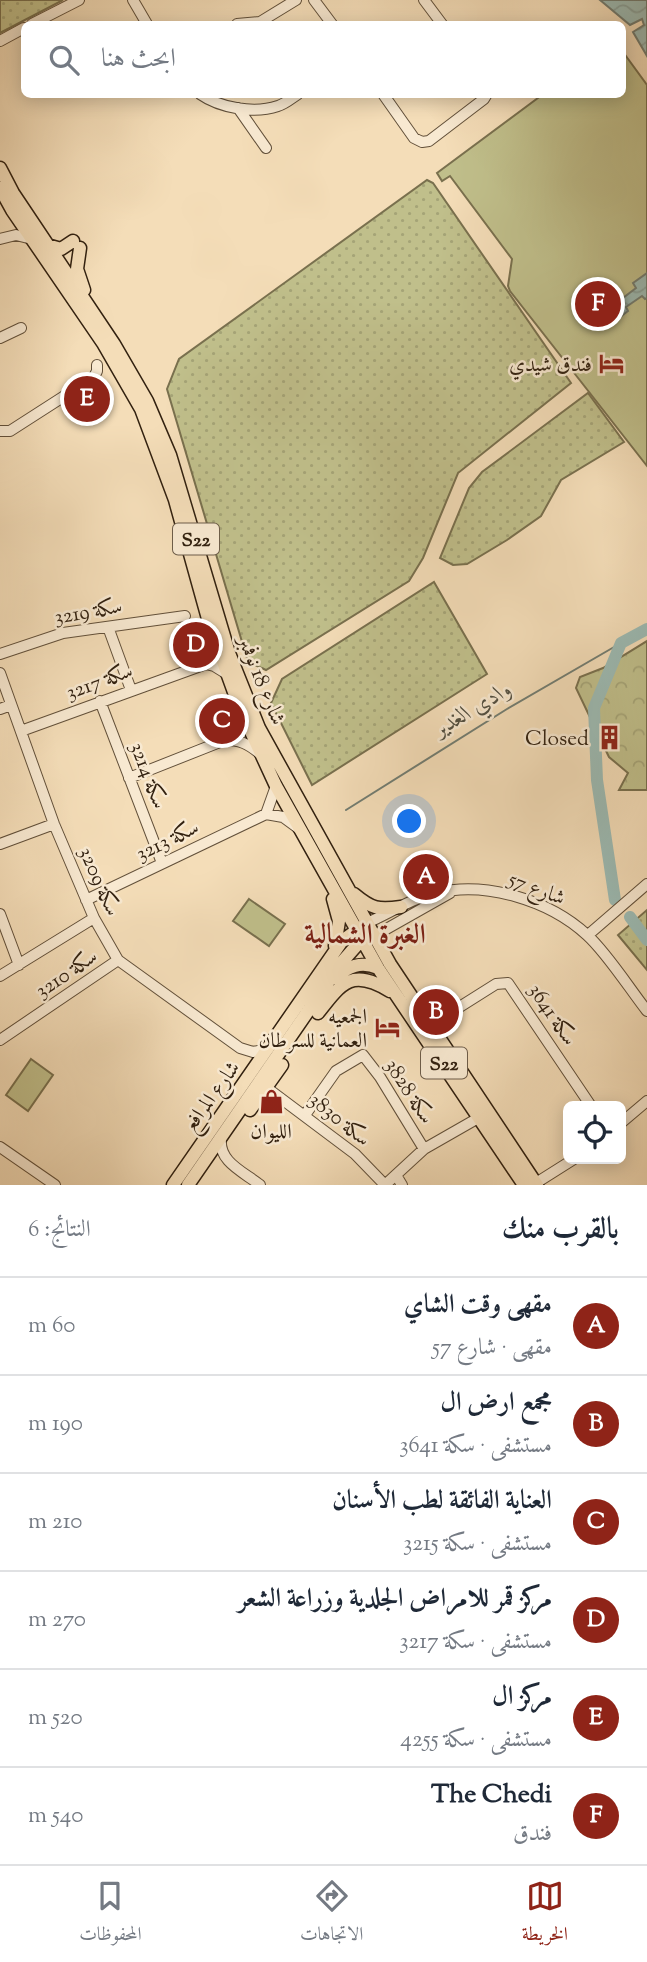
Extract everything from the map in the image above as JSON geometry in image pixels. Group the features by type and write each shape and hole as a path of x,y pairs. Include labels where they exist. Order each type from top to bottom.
{"main road":[{"name":"شارع 18 نوفمبر","path":"0,168 13,193 138,383 170,455 229,653 259,728 346,886 361,926"},
{"name":"شارع 18 نوفمبر","path":"0,188 12,210 103,343 141,409 175,500 210,626 227,674 276,786 326,875 361,926 378,968 394,993 480,1117 532,1184"},
{"path":"47,245 61,249 77,244 79,279 101,324"},
{"path":"326,875 339,921 330,959"},
{"path":"346,886 372,908 382,910 401,907"},
{"name":"شارع المرافع","path":"173,1185 342,941 361,926"},
{"name":"شارع 18 نوفمبر","path":"368,939 390,964 431,1025 532,1184"},
{"path":"188,1185 350,952 368,939"},
{"path":"327,986 350,967 368,964 378,968"},
{"path":"222,1135 239,1124 267,1088 311,1022 345,981 369,980 394,993"}],"street":[{"path":"38,21 79,0"},
{"path":"133,0 145,21"},
{"path":"262,21 296,0"},
{"path":"314,0 330,21"},
{"path":"424,0 440,21"},
{"path":"0,41 21,30"},
{"path":"209,98 238,108 265,109 280,106 292,98"},
{"path":"386,98 415,138 422,142 429,141 485,98"},
{"path":"238,108 266,148"},
{"path":"3,238 13,228 12,210"},
{"path":"3,238 16,235 32,239"},
{"path":"0,338 21,328"},
{"path":"0,431 9,431 94,377 97,365"},
{"name":"سكة 3219","path":"0,654 63,633 185,616"},
{"path":"191,668 206,655 210,626"},
{"path":"108,627 131,690"},
{"name":"سكة 3217","path":"20,731 191,668 206,664 227,674"},
{"name":"سكة 3209","path":"0,673 54,824 94,918 118,960 240,1048 250,1061 253,1071"},
{"name":"سكة 3214","path":"100,701 162,863"},
{"path":"0,709 11,705"},
{"path":"225,740 234,731 239,706"},
{"path":"129,778 225,740 238,740 260,754"},
{"path":"276,786 265,814 283,817 299,828"},
{"name":"سكة 3213","path":"86,900 265,814"},
{"path":"0,844 54,824"},
{"path":"588,935 647,884"},
{"path":"368,939 456,890"},
{"name":"شارع 57","path":"361,926 428,895 456,890 498,892 531,902 557,914 588,935 647,1010"},
{"path":"0,914 19,965"},
{"path":"0,976 94,918"},
{"name":"سكة 3210","path":"0,1041 118,960"},
{"name":"سكة 3641","path":"431,1025 496,984 508,983 588,1101"},
{"path":"240,1048 253,1052 268,1049"},
{"name":"سكة 3828","path":"305,1115 336,1071 363,1055 380,1076 424,1149"},
{"name":"سكة 3830","path":"267,1088 355,1154 385,1185"},
{"path":"626,1119 647,1101"},
{"path":"385,1185 424,1149 480,1117"},
{"path":"222,1135 220,1149 225,1158 260,1185"},
{"path":"0,1147 49,1183"},
{"path":"203,1163 210,1158 225,1158"},
{"path":"532,1184 566,1164"},
{"path":"396,1175 402,1185"}],"green space":[{"path":"0,0 63,0 21,21 0,33"},
{"path":"626,56 647,85 647,466 510,291 508,286 512,259 450,176 442,181 437,173 538,98 626,98"},
{"path":"427,180 433,183 571,383 458,473 423,558 409,581 266,670 248,662 167,389 179,359"},
{"path":"588,393 624,442 561,480 541,516 507,540 467,564 453,565 440,558 469,488 482,472"},
{"path":"434,582 487,674 312,785 271,703 282,679"},
{"path":"647,641 647,790 619,790 628,773 609,757 576,688 580,677 603,668"},
{"path":"249,899 285,924 269,946 233,921"},
{"path":"647,910 647,970 618,935"},
{"path":"31,1059 53,1075 28,1111 6,1095"}],"water":[{"path":"600,0 647,0 647,56 633,32 644,25 642,19 630,25"},
{"path":"647,273 647,298 642,296 626,307 628,311 620,317 609,303 612,300 615,304 636,288 633,283"}],"waterway":[{"name":"وادي الغدير","path":"615,900 597,780 594,708 621,643 647,629"},
{"name":"وادي الغدير","path":"346,810 507,709 621,643"},
{"name":"وادي الغدير","path":"630,917 647,940"}],"place":[{"name":"The Chedi","path":"598,304"},
{"name":"فندق شيدي","path":"612,364"},
{"name":"مركز ال","path":"87,399"},
{"name":"مركز قمر للامراض الجلدية وزراعة الشعر","path":"196,645"},
{"name":"العناية الفائقة لطب الأسنان","path":"222,721"},
{"name":"Closed","path":"609,738"},
{"name":"مقهى وقت الشاي","path":"426,877"},
{"name":"مجمع ارض ال","path":"436,1012"},
{"name":"الجمعيه العمانية للسرطان","path":"387,1028"},
{"name":"الليوان","path":"271,1102"}],"district":[{"name":"الغبرة الشمالية","path":"365,933"}]}
